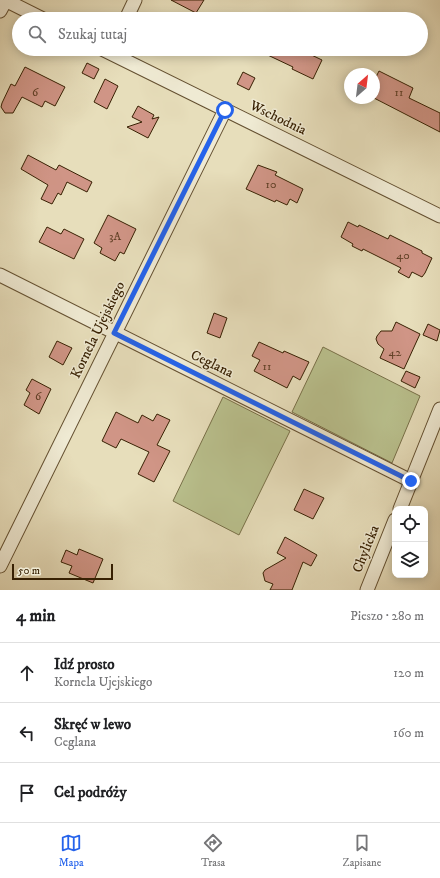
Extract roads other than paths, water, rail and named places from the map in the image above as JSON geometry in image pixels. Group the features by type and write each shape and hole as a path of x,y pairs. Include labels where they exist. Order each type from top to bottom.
{"street":[{"path":"0,11 5,0 29,12"},
{"path":"129,12 135,0"},
{"name":"Wschodnia","path":"120,56 225,110 440,216"},
{"name":"Kornela Ujejskiego","path":"2,559 225,110"},
{"name":"Ceglana","path":"0,275 411,481"},
{"path":"401,506 440,409"},
{"name":"Chylicka","path":"367,590 392,528"}]}
